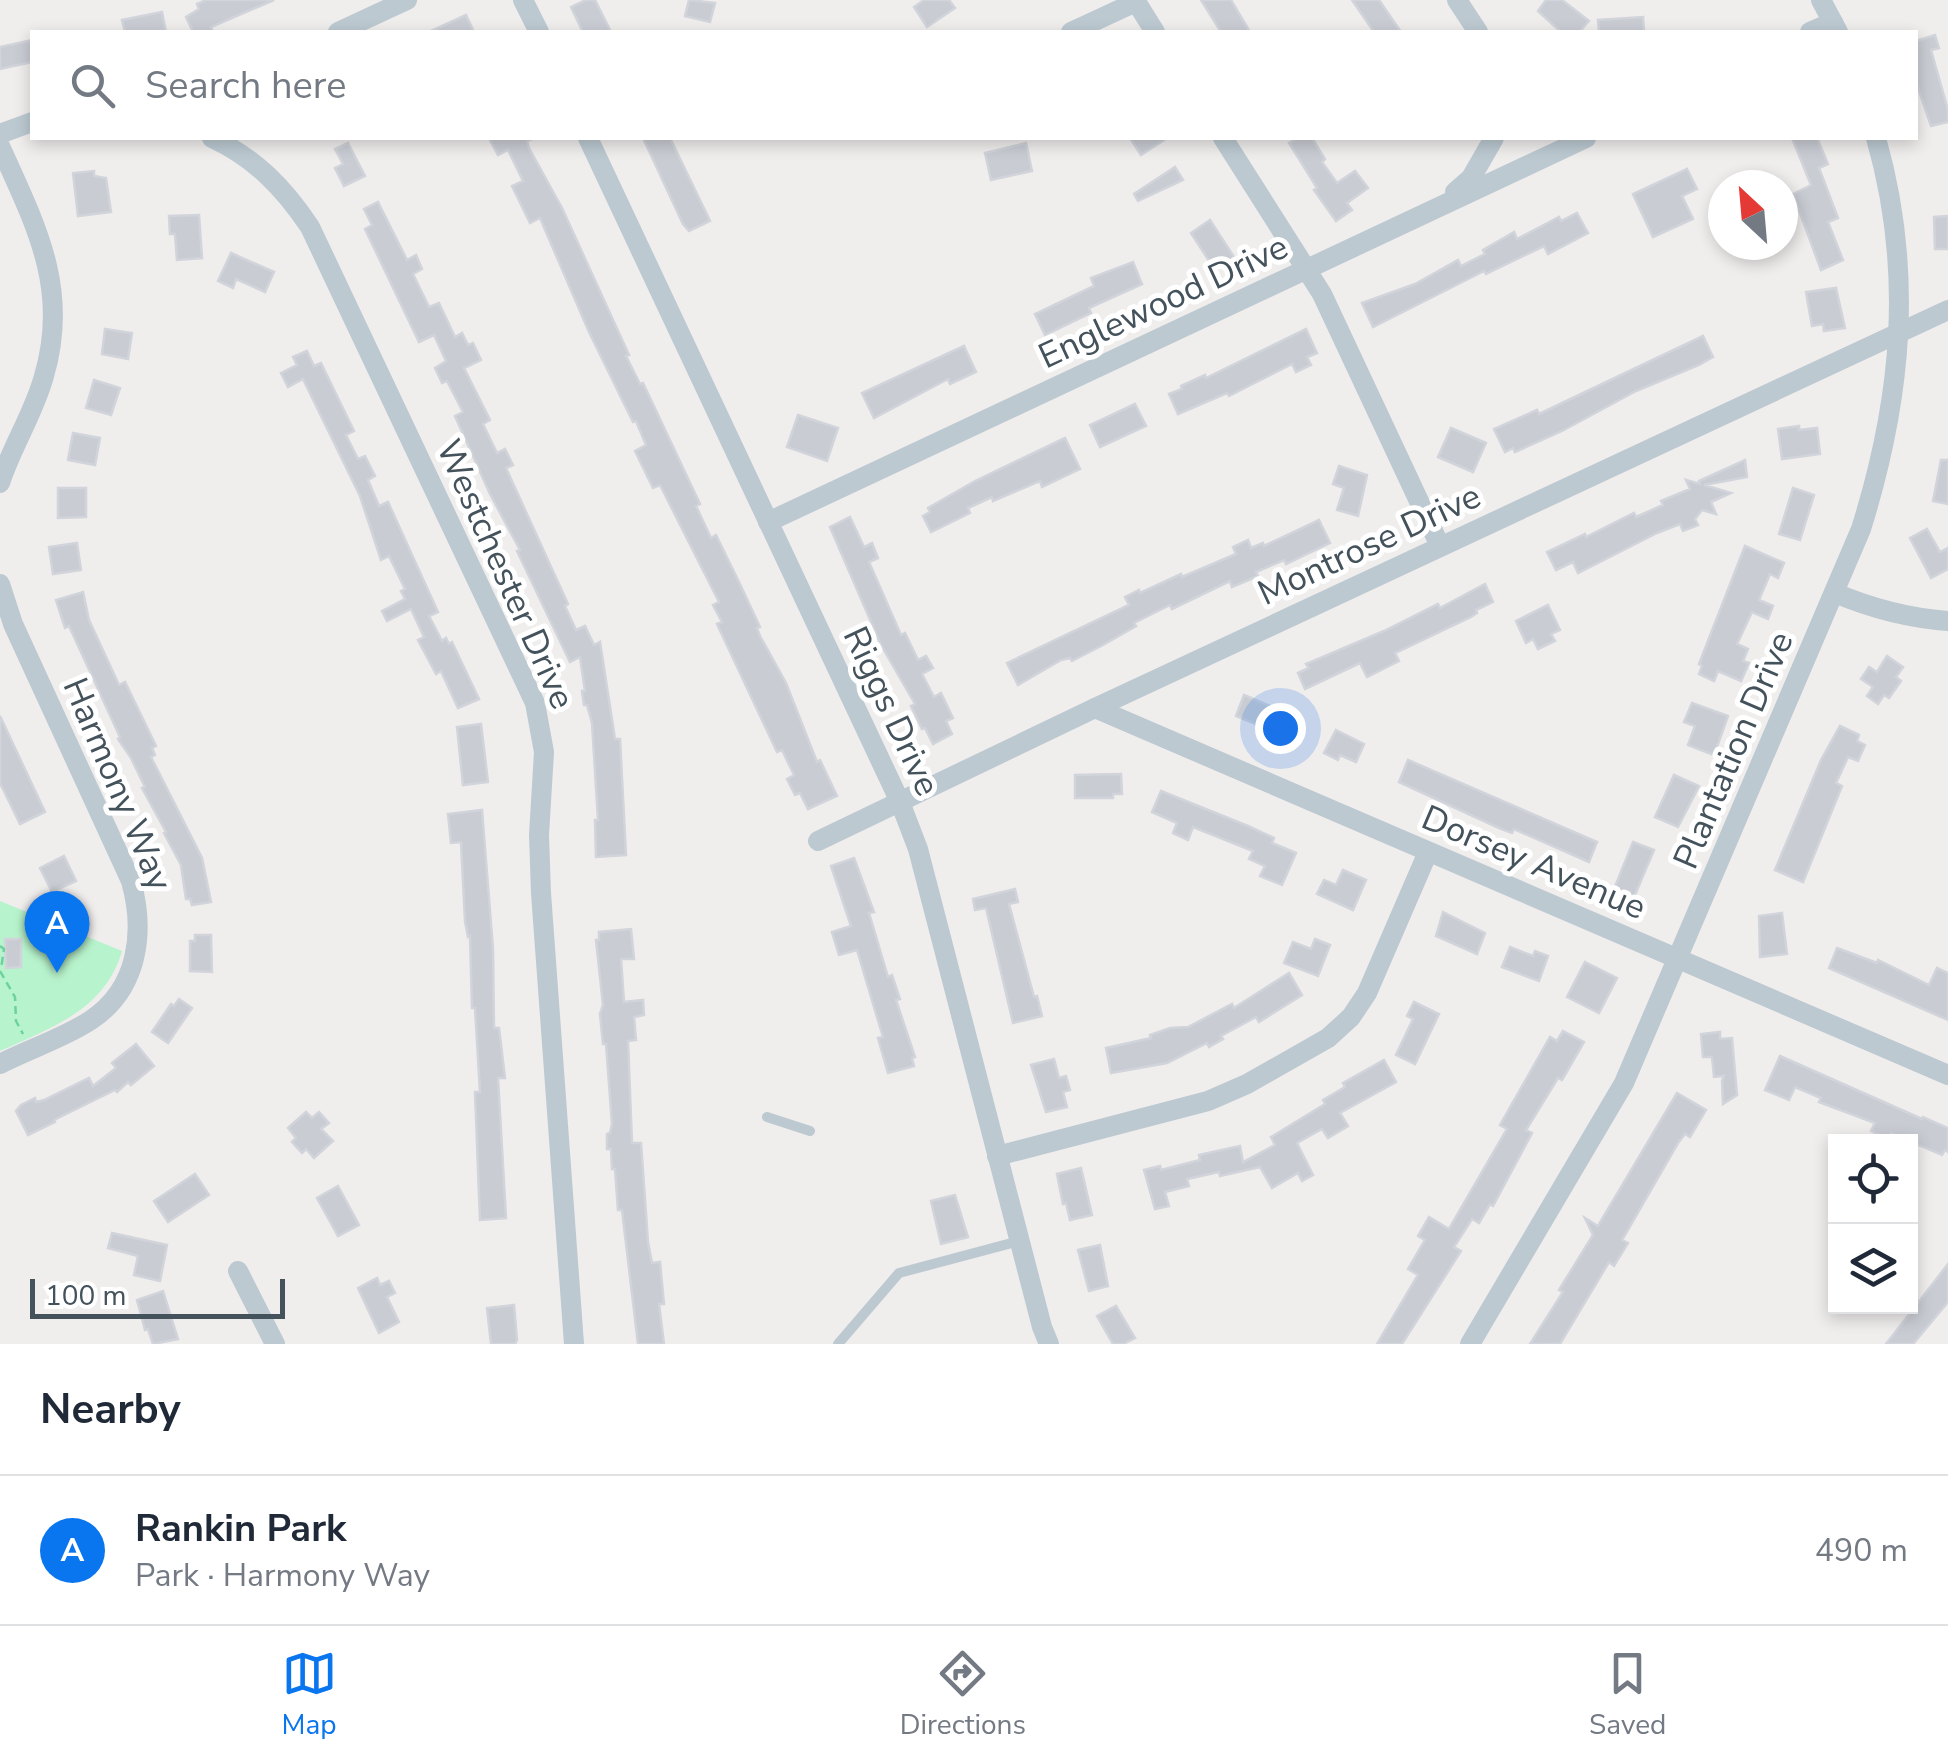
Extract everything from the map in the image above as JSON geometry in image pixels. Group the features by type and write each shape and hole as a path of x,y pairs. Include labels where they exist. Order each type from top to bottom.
{"street":[{"path":"342,30 407,0"},
{"path":"524,0 538,30"},
{"path":"1457,0 1477,30"},
{"path":"1821,0 1836,27"},
{"path":"1075,30 1135,1 1155,30"},
{"path":"0,134 30,123"},
{"name":"Westchester Drive","path":"215,140 255,163 288,192 310,228 535,703 544,752 539,835 541,892 574,1344"},
{"name":"Riggs Drive","path":"589,140 900,802 918,849 1049,1344"},
{"path":"1224,140 1308,269 1440,546"},
{"path":"1388,231 1453,194 1471,178 1493,140"},
{"name":"Englewood Drive","path":"768,522 1582,140"},
{"name":"Plantation Drive","path":"1470,1344 1624,1083 1861,528 1881,466 1895,390 1899,333 1898,258 1886,171 1877,140"},
{"path":"0,146 43,241 54,310 52,345 44,379 10,451 0,483"},
{"name":"Montrose Drive","path":"818,840 1948,310"},
{"name":"Harmony Way","path":"0,584 13,624 131,880 139,908 140,935 125,983 111,1002 91,1020 0,1064"},
{"path":"1835,593 1908,618 1948,621"},
{"name":"Dorsey Avenue","path":"1094,708 1948,1076"},
{"path":"997,1156 1208,1101 1247,1084 1328,1038 1351,1017 1367,993 1428,852"},
{"path":"238,1271 274,1344"}],"lane":[{"path":"768,1117 810,1131"},
{"path":"838,1344 899,1273 1019,1240"}],"path":[{"path":"0,946 4,949 4,967 0,971 15,997 16,1021 29,1050"}],"green space":[{"path":"0,901 122,951 114,971 89,1003 57,1025 0,1051"}],"building":[{"path":"206,0 274,0 211,27 212,30 192,30 186,17 199,9 197,4"},
{"path":"595,0 610,30 582,30 571,7"},
{"path":"689,0 715,3 710,22 685,16"},
{"path":"924,0 949,0 955,8 927,27 914,7"},
{"path":"1201,0 1231,0 1249,30 1220,30"},
{"path":"1352,0 1379,0 1400,30 1373,30"},
{"path":"1546,0 1562,0 1589,21 1581,30 1559,30 1538,11"},
{"path":"162,12 166,30 124,30 122,20"},
{"path":"466,15 473,30 433,30"},
{"path":"1643,17 1644,30 1599,30 1598,20"},
{"path":"1935,35 1939,48 1931,50 1948,122 1931,126 1918,88 1918,40"},
{"path":"30,40 30,62 0,69 0,47"},
{"path":"490,140 529,140 529,148 562,208 629,355 626,356 640,384 643,383 700,504 696,506 711,538 716,535 739,582 817,762 820,760 837,796 808,809 800,793 795,795 787,779 794,775 782,750 777,752 717,624 722,622 713,605 719,602 660,485 653,488 635,451 646,445 636,421 633,422 589,332 540,218 530,223 512,186 523,181 508,150 498,155"},
{"path":"644,140 671,140 710,221 689,231"},
{"path":"1131,140 1164,140 1141,155"},
{"path":"1313,140 1337,183 1355,171 1368,188 1347,203 1352,210 1336,221 1289,143"},
{"path":"1793,140 1818,140 1828,164 1819,168 1838,218 1828,222 1843,260 1821,270 1798,208 1798,192 1811,185"},
{"path":"348,143 365,176 344,186 335,168 343,164 335,149"},
{"path":"1026,143 1032,171 991,180 985,153"},
{"path":"1175,167 1183,180 1138,201 1134,194"},
{"path":"1687,169 1697,189 1682,196 1693,219 1653,237 1633,194"},
{"path":"94,171 94,176 106,178 111,212 78,216 73,173"},
{"path":"378,202 407,260 416,255 422,269 413,274 429,307 439,303 455,337 462,333 468,345 473,343 481,360 464,368 490,420 483,424 497,453 505,449 513,465 506,468 576,630 585,626 594,645 600,642 615,739 620,739 626,855 596,857 598,820 592,723 584,705 580,657 570,662 517,551 520,550 490,494 455,416 463,412 447,381 442,383 435,368 446,361 434,335 419,342 365,229 372,225 364,209"},
{"path":"1577,213 1588,233 1548,254 1544,246 1486,274 1484,271 1373,327 1362,303 1415,284 1458,260 1461,266 1514,232 1517,239 1559,217 1561,221"},
{"path":"199,215 202,258 177,260 169,216"},
{"path":"1948,216 1948,249 1935,249 1934,217"},
{"path":"1210,220 1234,257 1215,270 1191,233"},
{"path":"231,253 274,272 265,292 236,279 233,288 218,281"},
{"path":"1133,262 1142,284 1089,308 1091,313 1045,335 1035,314 1094,286 1091,278"},
{"path":"1836,288 1845,328 1824,331 1823,324 1812,326 1806,292"},
{"path":"105,329 132,333 128,359 102,354"},
{"path":"1306,329 1317,353 1307,357 1311,365 1296,372 1292,364 1229,396 1227,393 1178,414 1169,394 1182,389 1181,386 1205,375 1206,378"},
{"path":"1703,336 1713,357 1636,391 1562,431 1515,452 1513,448 1505,452 1494,429 1537,410 1539,414"},
{"path":"964,346 976,372 950,384 948,379 874,418 862,393"},
{"path":"307,351 314,366 321,363 354,431 346,435 358,459 365,456 375,476 368,480 379,506 388,502 438,612 429,616 442,641 446,638 449,644 452,642 479,699 458,708 441,671 436,674 418,640 424,637 411,609 387,621 382,611 405,599 401,591 405,589 389,556 381,560 360,496 303,379 288,387 281,373 297,365 293,357"},
{"path":"94,380 120,388 111,415 86,408"},
{"path":"1135,404 1146,426 1100,447 1090,425"},
{"path":"798,415 838,428 827,461 787,447"},
{"path":"1799,426 1799,430 1817,428 1820,454 1782,459 1778,429"},
{"path":"1451,428 1486,443 1473,472 1438,457"},
{"path":"73,433 100,438 95,465 68,460"},
{"path":"1065,438 1080,469 1042,487 1040,481 993,501 992,497 931,532 923,516 930,512 928,508"},
{"path":"1745,460 1747,477 1704,485 1731,493 1711,502 1716,514 1702,510 1695,519 1698,525 1683,531 1680,524 1657,533 1578,573 1573,562 1556,570 1547,552 1634,513 1636,517 1663,505 1661,501 1690,489 1686,480 1700,484 1699,481"},
{"path":"1941,460 1948,460 1948,504 1933,501"},
{"path":"1339,466 1367,475 1358,516 1337,510 1344,488 1333,484"},
{"path":"58,488 86,488 86,517 58,518"},
{"path":"1793,488 1814,495 1800,540 1779,534"},
{"path":"850,517 864,547 872,543 878,558 869,562 901,635 905,633 918,660 926,656 933,668 922,674 934,697 941,693 953,718 946,721 952,734 933,744 881,645 830,527"},
{"path":"1319,520 1330,543 1286,564 1284,560 1256,572 1258,576 1232,587 1230,581 1172,609 1170,605 1103,645 1072,661 1061,660 1018,685 1007,663 1129,605 1125,597 1236,554 1233,547 1248,540 1251,548 1263,543 1264,546"},
{"path":"1927,529 1940,552 1948,548 1948,569 1931,578 1910,538"},
{"path":"77,543 81,570 53,574 49,547"},
{"path":"1745,546 1784,563 1778,578 1770,574 1759,600 1773,606 1768,619 1752,612 1737,644 1748,649 1743,661 1749,663 1741,681 1718,671 1714,681 1699,674 1699,664"},
{"path":"1485,584 1493,602 1471,617 1395,653 1399,661 1367,677 1360,663 1305,689 1298,673 1309,668 1306,664 1438,604 1440,608"},
{"path":"83,592 89,620 119,685 125,682 156,746 151,757 202,858 211,902 192,905 186,899 181,865 131,758 118,739 69,626 65,628 56,600"},
{"path":"1548,605 1560,630 1551,634 1555,641 1538,649 1533,639 1526,643 1516,621"},
{"path":"1887,656 1903,667 1896,677 1901,681 1889,698 1884,695 1878,704 1867,696 1873,687 1861,679 1869,667 1877,672"},
{"path":"1244,695 1284,712 1276,732 1236,716"},
{"path":"1692,703 1728,716 1714,755 1688,745 1695,726 1684,722"},
{"path":"0,716 45,812 20,824 0,783"},
{"path":"481,724 488,782 463,785 457,727"},
{"path":"1840,726 1859,735 1857,741 1865,745 1858,761 1848,757 1836,783 1842,786 1803,882 1775,870 1821,760"},
{"path":"1336,730 1364,744 1356,762 1324,753"},
{"path":"1408,760 1597,842 1589,862 1514,829 1512,833 1499,828 1399,782"},
{"path":"1121,774 1122,794 1113,794 1113,798 1075,798 1075,775"},
{"path":"1674,775 1699,786 1678,827 1655,817"},
{"path":"1161,791 1248,826 1274,838 1272,843 1296,853 1282,885 1260,876 1265,866 1249,859 1253,851 1193,827 1188,840 1173,833 1177,823 1152,812"},
{"path":"482,810 493,949 494,1028 499,1028 505,1078 498,1078 506,1218 480,1220 475,1092 480,1092 470,936 465,921 461,842 451,843 448,814"},
{"path":"1633,842 1654,850 1632,902 1612,894"},
{"path":"64,856 76,881 52,892 40,868"},
{"path":"854,858 874,912 869,913 888,977 892,975 900,999 896,1000 915,1057 914,1066 888,1073 878,1038 883,1037 857,950 839,955 832,932 851,926 831,866"},
{"path":"1343,870 1366,880 1353,910 1317,894 1324,880 1336,885"},
{"path":"1015,889 1018,902 1009,904 1042,1016 1013,1023 986,908 975,910 973,899"},
{"path":"1443,912 1485,933 1477,954 1436,936"},
{"path":"1782,913 1787,954 1760,957 1759,916"},
{"path":"631,929 634,959 621,959 624,1002 643,1000 644,1015 634,1017 636,1040 628,1041 632,1143 641,1143 648,1242 652,1263 660,1262 664,1304 659,1304 664,1344 638,1344 622,1210 618,1210 611,1149 607,1149 612,1124 596,940 599,932"},
{"path":"195,935 211,935 212,972 190,971 190,941 195,941"},
{"path":"5,939 21,939 21,967 6,968"},
{"path":"1315,939 1330,945 1318,976 1284,963 1293,942 1311,949"},
{"path":"1510,947 1533,956 1535,951 1548,956 1539,981 1502,967"},
{"path":"1837,948 1877,963 1878,960 1929,985 1937,968 1948,973 1948,1020 1829,968"},
{"path":"1585,962 1617,978 1599,1013 1567,997"},
{"path":"1289,973 1302,995 1259,1022 1256,1017 1209,1047 1207,1043 1167,1063 1111,1073 1106,1048 1151,1038 1150,1035 1170,1028 1188,1027 1232,1004 1234,1008"},
{"path":"179,999 192,1008 168,1043 152,1032 171,1004 174,1006"},
{"path":"1414,1002 1439,1014 1415,1064 1396,1055 1413,1019 1407,1016"},
{"path":"1563,1031 1584,1042 1526,1130 1532,1133 1493,1206 1490,1204 1479,1223 1472,1219 1454,1247 1461,1251 1402,1344 1377,1344 1418,1275 1408,1269 1425,1240 1418,1236 1429,1217 1449,1229 1507,1129 1500,1125 1550,1037 1557,1041"},
{"path":"1720,1032 1720,1039 1732,1038 1737,1095 1723,1104 1724,1076 1714,1077 1712,1057 1703,1057 1701,1034"},
{"path":"136,1044 154,1066 131,1085 128,1082 117,1092 28,1135 16,1111 21,1105 35,1098 36,1102 44,1100 89,1078 93,1086 116,1068 112,1063"},
{"path":"1780,1056 1948,1128 1948,1152 1945,1150 1942,1155 1918,1145 1918,1134 1877,1134 1871,1131 1875,1123 1819,1102 1821,1098 1795,1087 1789,1100 1765,1090"},
{"path":"1054,1059 1059,1078 1066,1076 1070,1090 1063,1092 1067,1107 1046,1112 1031,1065"},
{"path":"1384,1060 1396,1082 1340,1113 1348,1126 1328,1138 1322,1129 1297,1143 1313,1175 1302,1181 1298,1173 1272,1188 1260,1167 1220,1176 1219,1172 1187,1179 1189,1186 1165,1192 1169,1206 1155,1209 1144,1170 1160,1166 1161,1170 1200,1160 1199,1155 1240,1146 1243,1162 1275,1145 1271,1137 1325,1104 1323,1100 1345,1087 1343,1083"},
{"path":"1677,1093 1706,1110 1690,1137 1685,1134 1678,1143 1622,1240 1628,1243 1614,1266 1609,1262 1560,1344 1530,1344 1593,1235 1585,1218 1598,1226"},
{"path":"306,1112 312,1118 319,1112 329,1123 321,1129 333,1141 314,1158 306,1149 302,1153 292,1142 296,1138 288,1128"},
{"path":"1081,1168 1092,1215 1070,1220 1057,1174"},
{"path":"195,1174 209,1195 168,1222 154,1201"},
{"path":"338,1186 359,1225 338,1236 317,1198"},
{"path":"955,1195 968,1237 941,1244 931,1201"},
{"path":"112,1233 167,1245 160,1281 134,1275 138,1256 108,1248"},
{"path":"1100,1245 1108,1286 1089,1291 1078,1250"},
{"path":"1948,1264 1948,1302 1913,1344 1886,1344 1909,1314 1918,1314 1918,1303"},
{"path":"377,1278 380,1285 389,1281 395,1293 387,1297 399,1322 379,1333 358,1288"},
{"path":"163,1291 178,1339 153,1344 137,1300"},
{"path":"514,1305 515,1344 491,1344 487,1308"},
{"path":"1116,1306 1135,1338 1123,1344 1113,1344 1097,1316"}],"place":[{"name":"Rankin Park","path":"57,973"}]}
